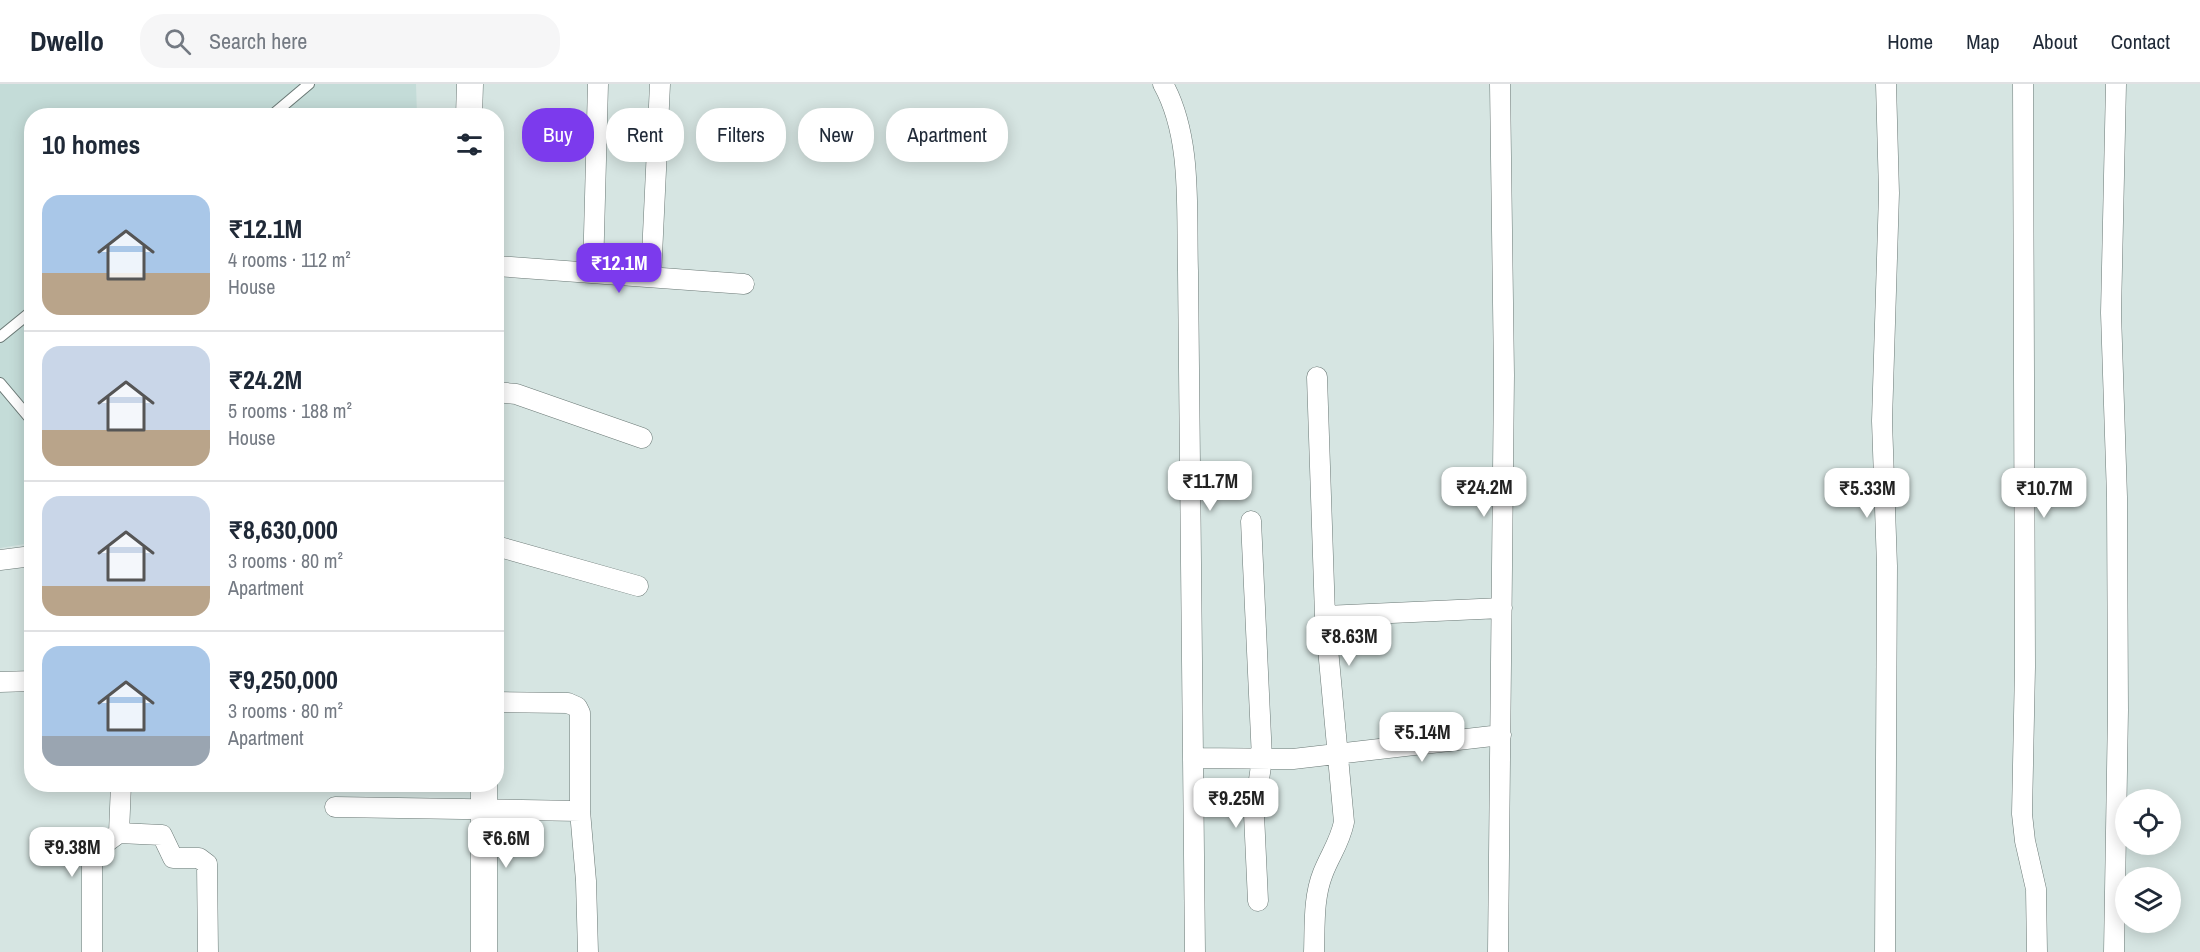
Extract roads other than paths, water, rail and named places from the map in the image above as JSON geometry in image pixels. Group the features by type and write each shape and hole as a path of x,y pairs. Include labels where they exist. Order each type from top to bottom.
{"street":[{"path":"468,108 470,84"},
{"path":"593,273 597,84"},
{"path":"651,277 660,84"},
{"path":"1163,84 1177,122 1184,162 1191,377 1196,952"},
{"path":"1498,952 1504,375 1500,84"},
{"path":"1885,952 1887,566 1882,421 1889,193 1886,84"},
{"path":"2023,84 2025,667 2022,814 2025,841 2034,868 2037,952"},
{"path":"2114,952 2118,710 2117,497 2111,313 2116,84"},
{"path":"504,267 744,284"},
{"path":"1314,952 1318,888 1323,872 1340,842 1344,822 1340,754 1325,616 1317,377"},
{"path":"504,393 516,394 642,438"},
{"path":"1251,521 1262,759 1254,814 1258,901"},
{"path":"504,548 638,586"},
{"path":"0,560 24,557"},
{"path":"1325,616 1502,608"},
{"path":"0,682 24,681"},
{"path":"504,702 568,703 577,707 582,720 580,810 586,881 588,952"},
{"path":"1194,758 1262,759 1340,754 1501,735"},
{"path":"119,833 121,792"},
{"path":"484,792 484,952"},
{"path":"335,807 580,810"},
{"path":"92,952 92,861 104,844 119,833 162,835 173,858 204,859 207,864 208,952"}],"lane":[{"path":"280,108 309,84"},
{"path":"0,337 24,318"},
{"path":"0,383 24,412"}]}
